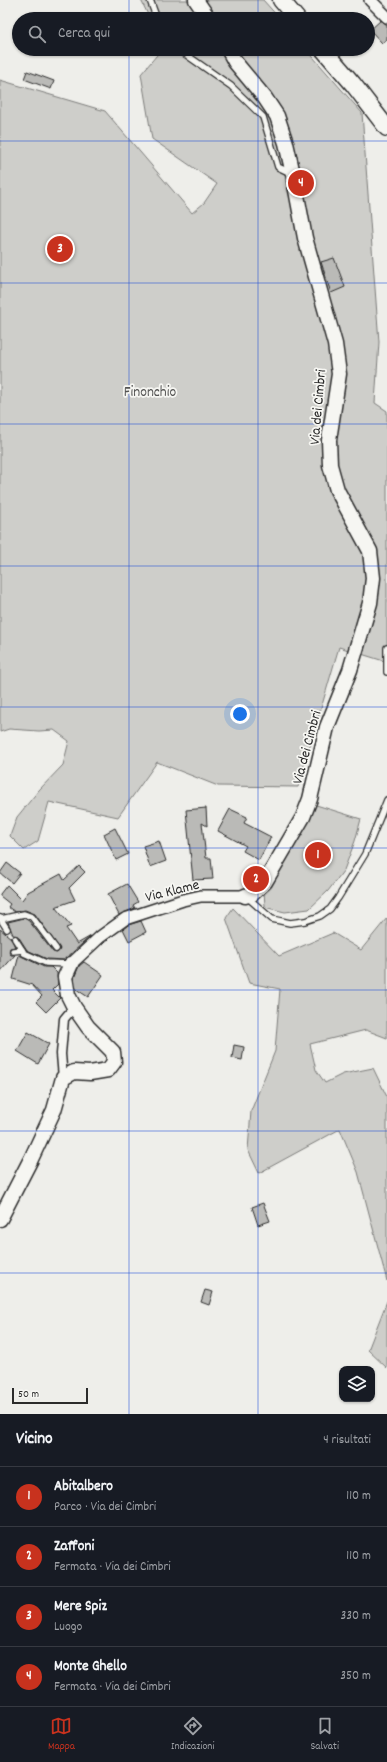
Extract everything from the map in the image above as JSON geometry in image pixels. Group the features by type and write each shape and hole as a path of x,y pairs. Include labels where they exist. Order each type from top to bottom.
{"main road":[{"path":"281,0 291,12"},
{"path":"329,56 387,128"}],"street":[{"path":"196,0 204,12"},
{"path":"370,0 387,17"},
{"name":"Via dei Cimbri","path":"232,56 265,98 277,116 293,174 305,238 327,311 336,351 339,374 329,440 330,466 337,490 370,551 373,578 370,603 350,670 327,727 310,799 303,817 268,876 252,894 245,896"},
{"name":"Via Klame","path":"70,962 100,937 126,919 183,900 201,896 245,896"},
{"path":"63,1078 74,1072 90,1073 108,1070 114,1062 113,1052 88,1027 74,1007 68,995 65,977 70,962"},
{"path":"0,1218 31,1159 54,1110 63,1078 61,1054 64,1019 74,1007"}],"lane":[{"path":"150,0 154,12"},
{"path":"188,56 231,86 264,117 278,167 293,174"},
{"path":"387,648 387,672"},
{"path":"245,896 272,919 290,923 305,921 320,916 330,909 338,898 365,854 387,800"},
{"path":"8,929 1,919 24,914 32,917 56,949"},
{"path":"15,940 24,953 46,963 70,962"},
{"path":"13,951 22,950"}],"green space":[{"path":"141,0 263,0 274,12 147,12"},
{"name":"Finonchio","path":"156,56 312,56 362,113 379,342 375,403 387,411 387,662 339,647 298,787 218,786 157,762 118,817 49,802 38,841 24,850 10,836 17,817 39,790 63,765 69,741 54,730 39,731 9,729 0,732 0,80 105,111 192,213 204,203 217,184 152,139 141,74"},
{"path":"313,804 361,819 355,841 344,870 328,891 309,909 285,912 268,908 265,906 264,891"},
{"path":"233,908 279,956 333,933 361,950 387,918 387,1038 366,1030 310,1044 316,1070 325,1083 343,1074 373,1068 387,1097 387,1281 358,1172 340,1129 259,1173 248,1150 251,1111 275,1051 280,989 249,983 226,918"},
{"path":"387,1301 387,1368 368,1350"}],"building":[{"path":"381,20 387,25 387,39 382,43 375,35 375,25"},
{"path":"27,71 54,81 51,89 24,79"},
{"path":"334,258 345,287 331,293 321,262"},
{"path":"206,808 207,826 202,823 206,858 211,858 213,879 193,880 186,810"},
{"path":"230,809 247,817 244,823 271,837 259,860 243,851 246,846 218,831"},
{"path":"115,828 128,854 116,860 104,834"},
{"path":"159,841 166,861 150,867 143,846"},
{"path":"7,863 20,873 12,883 0,873"},
{"path":"79,866 85,872 69,888 75,900 55,907 71,926 66,928 77,944 91,936 64,960 47,959 27,950 18,936 13,935 8,922 24,918 29,921 53,952 57,953 60,949 35,914 25,910 15,912 8,907 10,904 0,896 0,894 7,885 22,900 28,892 61,874 64,880"},
{"path":"127,884 138,902 133,905 135,908 119,915 108,894"},
{"path":"141,921 146,932 129,941 123,929 128,925"},
{"path":"0,929 11,938 15,947 10,948 9,952 11,955 15,955 0,972"},
{"path":"19,955 44,967 51,967 57,973 58,984 52,990 60,998 46,1012 36,1002 42,996 32,985 13,979"},
{"path":"84,962 103,975 88,997 76,989 74,978 79,966"},
{"path":"28,1032 49,1044 38,1064 17,1051"},
{"path":"234,1045 244,1047 242,1060 232,1058"},
{"path":"263,1203 270,1221 258,1225 252,1207"},
{"path":"205,1290 213,1292 209,1305 201,1302"}],"place":[{"name":"Monte Ghello","path":"301,183"},
{"name":"Mere Spiz","path":"60,249"},
{"name":"Abitalbero","path":"318,855"},
{"name":"Zaffoni","path":"256,879"}]}
